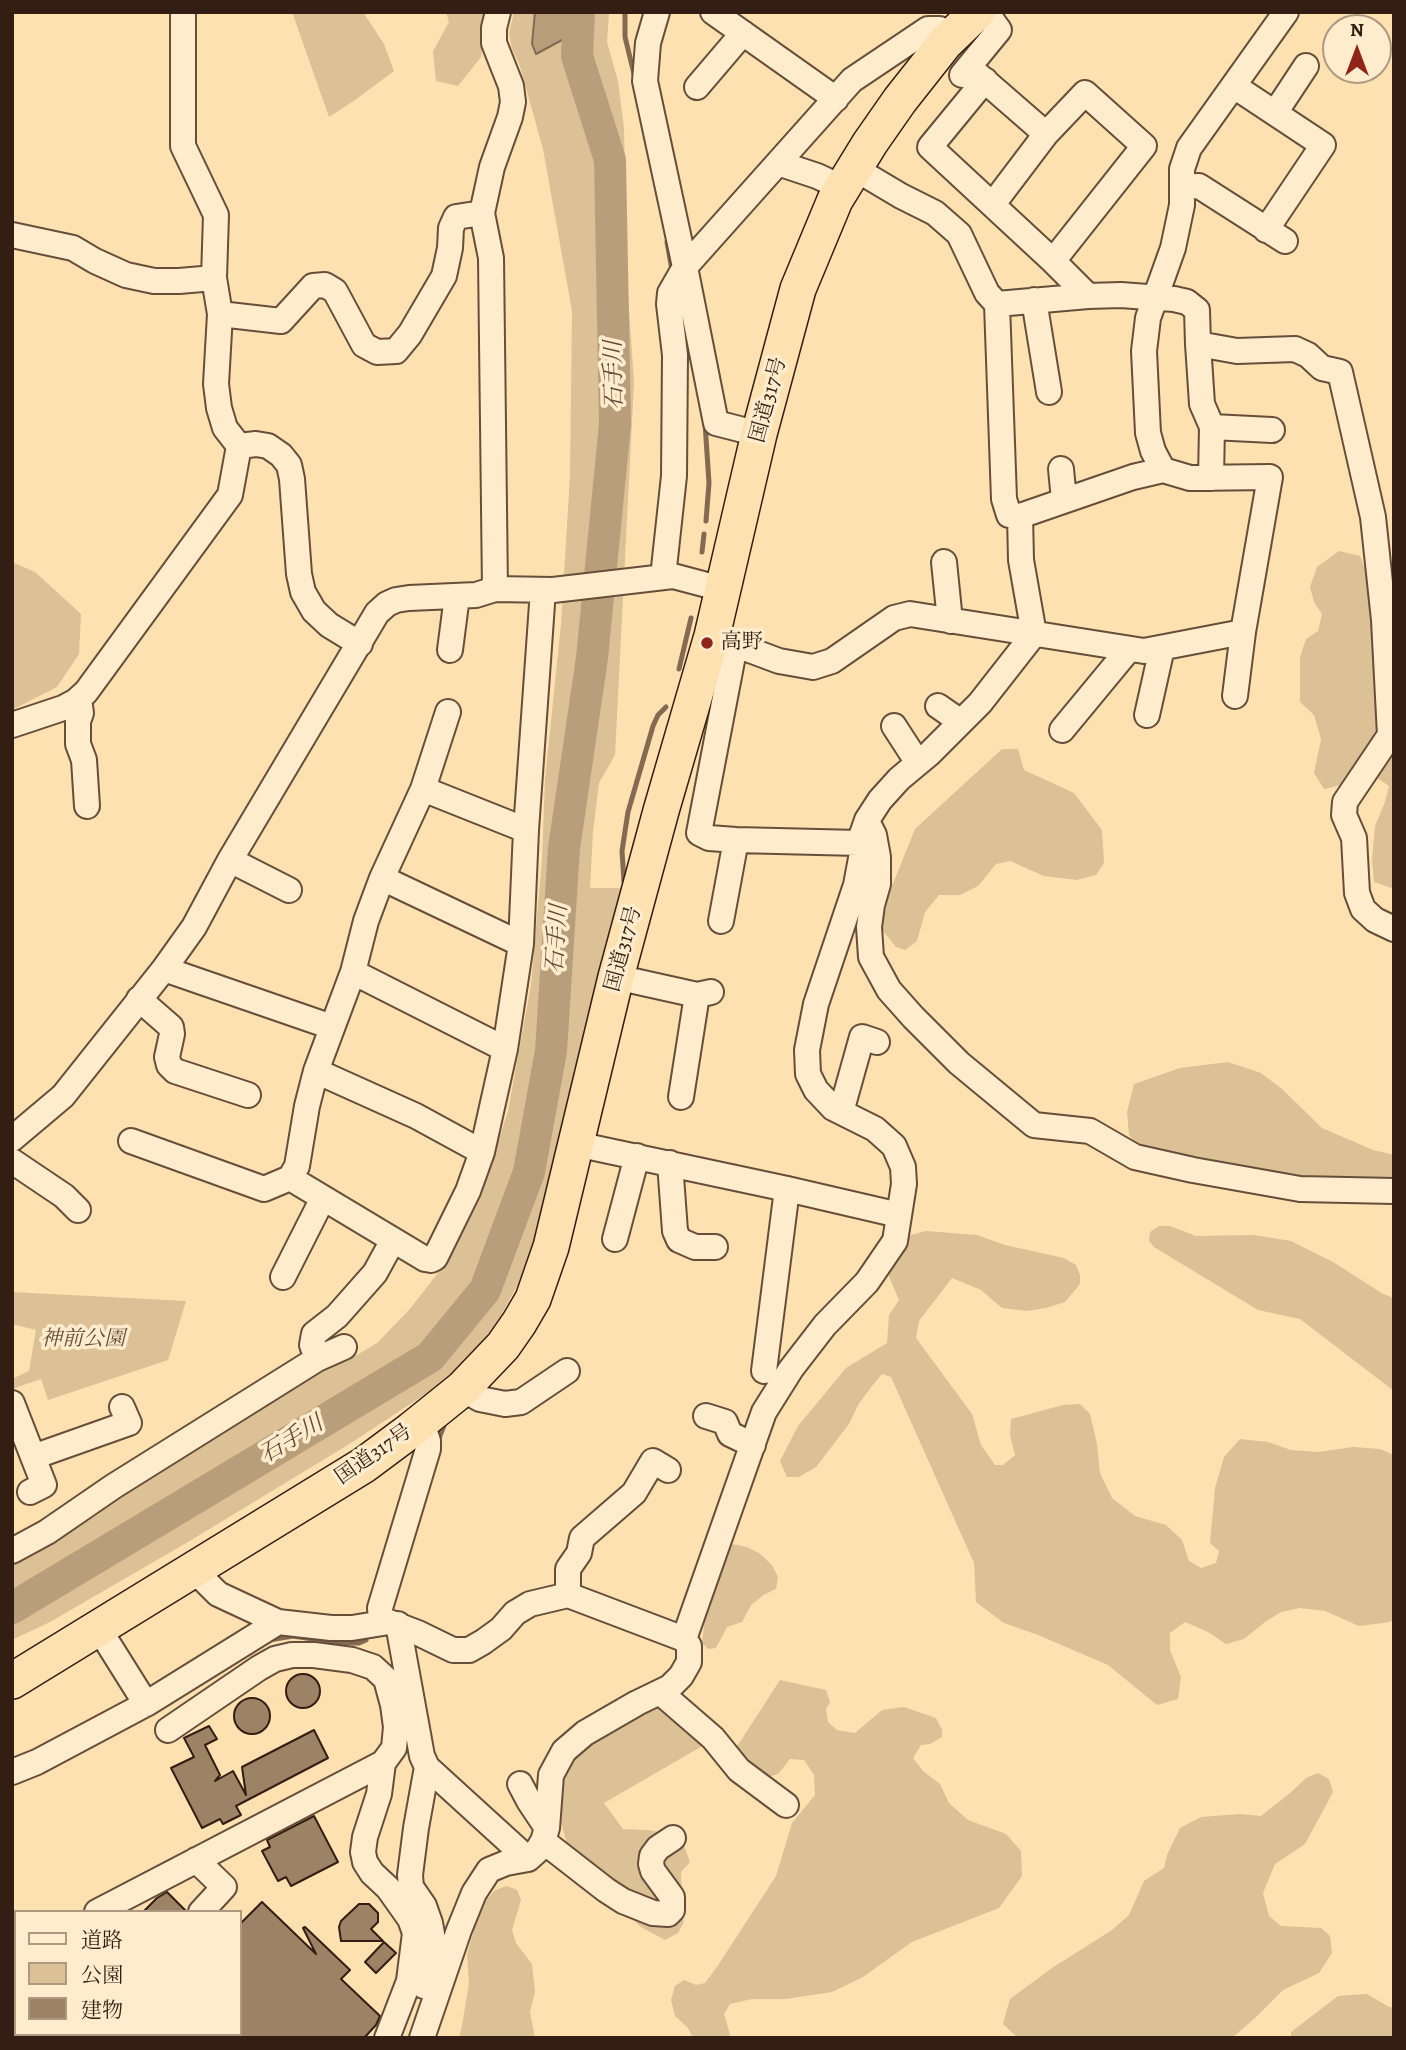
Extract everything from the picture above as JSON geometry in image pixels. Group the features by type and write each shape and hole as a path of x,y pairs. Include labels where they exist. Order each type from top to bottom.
{"highway":[{"name":"国道317号","path":"12,1681 364,1465 462,1389 503,1346 533,1299 551,1247 661,811 723,640 722,589 759,434 798,289 835,200 848,178 900,100 964,24"}],"street":[{"path":"12,725 63,708 86,692 230,495 239,446 225,428 216,384 220,314 214,278 216,215 183,146 183,12"},
{"path":"495,589 491,258 482,213 492,167 513,103 511,86 494,43 498,12"},
{"path":"657,12 648,43 645,80 716,423 759,434"},
{"path":"713,12 836,99"},
{"path":"986,12 999,30 930,147 1088,296"},
{"path":"1163,470 1153,451 1148,433 1145,334 1148,318 1173,248 1182,205 1182,170 1189,148 1286,12"},
{"path":"663,577 674,476 675,355 670,293 685,267 852,80 928,29 964,24"},
{"path":"699,88 743,33"},
{"path":"1275,113 1306,65"},
{"path":"972,74 1046,134"},
{"path":"1182,187 1199,186 1276,236 1323,145 1234,86"},
{"path":"993,204 1046,134 1085,93 1144,146 1053,261"},
{"path":"778,163 817,176 848,178 901,196 935,213 959,234 987,293 997,304 1004,499 1009,515 1020,516 1133,477 1163,470 1190,478 1270,477 1243,632 1235,696"},
{"path":"220,314 281,321 313,286 325,285 335,291 364,345 377,352 396,351 410,334 444,276 451,228 456,217 482,213"},
{"path":"12,234 73,248 125,275 154,281 214,278"},
{"path":"997,304 1121,295 1187,302 1197,310 1202,404 1212,427 1211,478"},
{"path":"1034,300 1049,392"},
{"path":"1198,344 1237,351 1295,349 1308,355 1322,368 1340,372 1373,517 1384,620 1390,735 1345,802 1344,815 1354,838 1357,893 1363,909 1375,920 1394,929"},
{"path":"1212,427 1272,430"},
{"path":"239,446 268,446 289,465 303,592 314,611 329,625 360,644"},
{"path":"1061,469 1065,500"},
{"path":"684,1639 764,1412 791,1369 825,1325 867,1282 895,1241 904,1167 894,1146 874,1129 833,1108 816,1090 808,1074 807,1051 816,1004 856,885 862,853 859,843 867,820 899,779 980,703 1034,634 1021,560 1020,516"},
{"path":"944,562 950,621"},
{"path":"12,1139 63,1096 194,927 230,860 377,613 387,604 396,600 476,595 495,589 548,590 673,576 722,589"},
{"path":"290,1178 425,1259 431,1260 435,1258 468,1191 482,1152 505,1049 521,944 526,830 548,590"},
{"path":"450,650 457,596"},
{"path":"859,843 736,840 709,838 699,833 723,640 779,661 813,667 832,661 894,618 909,614 1144,651 1243,632"},
{"path":"1147,715 1162,648"},
{"path":"1062,730 1129,649"},
{"path":"76,701 81,713 78,721 78,744 84,761 87,806"},
{"path":"938,706 961,722"},
{"path":"131,1141 264,1189 290,1178 297,1166 316,1071 353,972 366,921 382,878 423,789 448,712"},
{"path":"894,726 918,763"},
{"path":"423,789 526,830"},
{"path":"867,820 874,835 878,857 878,884 870,927 872,957 883,979 913,1017 959,1063 1034,1125 1090,1131 1135,1157 1193,1170 1300,1189 1394,1191"},
{"path":"720,921 736,840"},
{"path":"230,860 289,890"},
{"path":"382,878 521,944"},
{"path":"164,969 332,1027"},
{"path":"353,972 505,1049"},
{"path":"617,977 704,994 682,1097"},
{"path":"139,999 171,1027 167,1056 169,1065 175,1071 248,1095"},
{"path":"841,1112 862,1037 877,1042"},
{"path":"316,1071 416,1116 482,1152"},
{"path":"576,1144 899,1215"},
{"path":"615,1239 637,1156"},
{"path":"12,1161 64,1196 78,1210"},
{"path":"670,1163 674,1231 679,1240 695,1247 715,1247"},
{"path":"764,1371 787,1189"},
{"path":"283,1277 323,1198"},
{"path":"317,1359 312,1345 314,1334 337,1316 375,1273 393,1240"},
{"path":"12,1551 47,1532 124,1479 317,1359 344,1347"},
{"path":"462,1389 480,1399 505,1404 521,1402 567,1371"},
{"path":"12,1403 44,1485 30,1492"},
{"path":"33,1457 129,1423 122,1407"},
{"path":"706,1416 725,1422 730,1434 753,1445"},
{"path":"418,1425 426,1435 428,1449 380,1608 390,1623 422,1756 427,1767 606,1890 653,1913 668,1914 672,1910 672,1897 651,1864 652,1856 658,1848 673,1838"},
{"path":"568,1595 568,1569 579,1553 582,1538 634,1493 653,1461 668,1470"},
{"path":"196,1568 218,1594 278,1622 331,1628 390,1623 453,1650 470,1650 501,1629 515,1613 530,1604 568,1595 684,1639 689,1646 689,1662 681,1676 670,1687 585,1733 564,1751 551,1776 539,1843 489,1870 474,1893 422,2038"},
{"path":"12,1772 37,1762 146,1704 278,1622"},
{"path":"99,1629 146,1704"},
{"path":"101,1910 383,1763 394,1748 396,1727 386,1679 373,1667 352,1660 292,1655 275,1659 259,1668 168,1730"},
{"path":"661,1693 713,1738 739,1770 786,1805"},
{"path":"383,1763 379,1794 363,1852 372,1873 388,1888 410,1919 415,1933 409,1981 387,2038"},
{"path":"411,2038 434,1945 430,1923 424,1906 411,1887 410,1875 427,1767"},
{"path":"520,1784 529,1801 539,1843"},
{"path":"196,1860 224,1887 203,1910"}],"green space":[{"path":"292,12 363,12 384,44 394,71 329,117"},
{"path":"446,12 486,12 481,57 458,86 436,81 433,51 449,22"},
{"path":"514,12 535,12 532,43 536,53 588,26 592,12 609,12 607,42 618,81 624,128 627,281 634,382 615,755 599,783 590,888 625,888 534,1239 518,1284 494,1329 475,1353 439,1385 351,1443 188,1542 50,1622 12,1640 12,1563 91,1519 202,1441 333,1364 357,1355 377,1343 410,1309 451,1256 480,1199 508,1111 531,985 542,859 545,779 561,624 570,476 572,311 543,149 519,63 512,49 509,33"},
{"path":"1339,551 1360,556 1370,581 1373,666 1394,671 1394,889 1374,882 1372,859 1375,826 1389,786 1376,777 1324,789 1314,773 1321,739 1314,715 1300,702 1300,657 1306,639 1318,631 1322,614 1314,602 1310,587 1317,567"},
{"path":"12,562 35,572 81,614 79,654 57,687 12,710"},
{"path":"1002,749 1018,749 1024,770 1074,793 1102,830 1104,863 1096,875 1077,880 1044,876 1010,861 996,864 978,886 960,895 939,895 925,912 917,941 905,950 896,947 882,930 888,896 915,829"},
{"path":"1228,1062 1261,1073 1282,1089 1322,1128 1373,1150 1394,1155 1394,1182 1302,1179 1200,1162 1139,1147 1129,1135 1127,1112 1134,1084 1180,1068"},
{"path":"1159,1226 1170,1226 1196,1236 1254,1235 1291,1241 1394,1298 1394,1391 1300,1319 1258,1310 1154,1247 1149,1241 1150,1232"},
{"path":"926,1231 977,1235 1005,1245 1064,1258 1076,1265 1080,1275 1080,1284 1065,1302 1027,1311 1002,1308 981,1290 952,1278 919,1321 916,1338 972,1414 981,1445 995,1465 1003,1465 1015,1455 1010,1435 1011,1419 1063,1405 1080,1404 1090,1414 1100,1473 1112,1498 1135,1516 1166,1525 1182,1540 1189,1561 1201,1568 1216,1563 1219,1551 1210,1543 1215,1488 1224,1457 1240,1439 1268,1442 1291,1450 1318,1452 1353,1447 1380,1449 1394,1455 1394,1619 1390,1622 1359,1626 1325,1611 1300,1608 1281,1612 1244,1639 1226,1644 1185,1622 1170,1633 1170,1650 1181,1677 1178,1699 1157,1705 1108,1665 1004,1623 976,1602 974,1563 891,1377 882,1374 872,1386 858,1405 849,1424 816,1467 799,1477 787,1477 780,1461 798,1426 846,1368 887,1343 889,1315 899,1300 888,1274 911,1235"},
{"name":"神前公園","path":"12,1292 186,1301 168,1360 48,1400 41,1379 12,1389 12,1379 29,1371 36,1330 12,1324"},
{"path":"732,1544 759,1553 772,1565 778,1577 776,1589 751,1605 742,1622 727,1627 716,1648 708,1649 702,1643 706,1609"},
{"path":"780,1680 826,1690 830,1702 826,1709 828,1722 837,1730 855,1733 882,1710 904,1707 936,1718 942,1730 942,1737 930,1744 921,1745 913,1758 923,1771 940,1784 949,1803 968,1820 1006,1834 1021,1851 1022,1876 999,1908 912,1942 863,1977 832,1992 786,1999 752,1999 730,2004 724,2014 731,2038 693,2038 688,2028 675,2016 671,2000 675,1986 684,1980 696,1985 705,1983 717,1967 776,1876 792,1823 815,1795 814,1775 804,1760 790,1759 778,1774 758,1780 736,1748"},
{"path":"661,1703 704,1745 604,1803 623,1829 671,1834 684,1846 690,1862 681,1872 682,1900 679,1911 684,1922 678,1933 665,1940 641,1927 630,1917 631,1906 570,1855 559,1815 561,1774 574,1752"},
{"path":"1318,1773 1329,1779 1333,1792 1305,1844 1275,1864 1263,1893 1269,1916 1281,1926 1321,1928 1330,1936 1332,1953 1319,1973 1283,1990 1232,2038 1018,2038 1003,2024 1010,1999 1052,1968 1112,1930 1129,1915 1144,1881 1164,1868 1180,1828 1201,1817 1240,1814 1261,1816 1306,1778"},
{"path":"507,1886 517,1890 521,1900 512,1930 516,1943 532,1964 535,1992 530,2012 535,2038 459,2038 469,1983 467,1954 481,1906 495,1890"},
{"path":"1367,1994 1389,2007 1394,2007 1394,2038 1291,2038 1291,2032 1338,1996"}],"shaded area":[{"path":"535,12 592,12 588,26 536,54 532,44"}],"building":[{"path":"303,1674 315,1679 320,1691 315,1703 303,1708 291,1703 286,1691 291,1679"},
{"path":"252,1698 264,1704 270,1716 264,1728 252,1734 240,1728 234,1716 240,1704"},
{"path":"209,1726 217,1739 205,1745 220,1775 215,1781 233,1771 246,1795 242,1767 314,1730 328,1758 236,1806 241,1815 223,1824 220,1819 202,1828 171,1768 194,1757 184,1738"},
{"path":"314,1816 338,1862 291,1886 286,1877 278,1881 262,1851 270,1847 267,1840"},
{"path":"167,1892 185,1910 145,1910"},
{"path":"262,1902 316,1954 303,1928 305,1927 350,1970 341,1979 380,2016 376,2025 364,2038 240,2038 242,1922"},
{"path":"359,1904 369,1904 378,1913 378,1922 371,1929 383,1941 341,1941 341,1921"},
{"path":"384,1942 396,1953 376,1973 365,1962"}],"waterway":[{"name":"石手川","path":"12,1608 430,1357 485,1290 529,1172 551,1051 564,848 592,658 615,424 610,160 577,56 579,12"},
{"path":"625,12 625,37 635,78"},
{"path":"667,242 672,270"},
{"path":"705,423 709,483 706,521"},
{"path":"702,552 704,534"},
{"path":"679,669 691,618"},
{"path":"624,882 622,851 628,812 653,726 666,707"},
{"path":"439,1438 445,1423"},
{"path":"269,1640 293,1636 339,1643 359,1643 366,1640"}],"place":[{"name":"高野","path":"707,643"}]}
